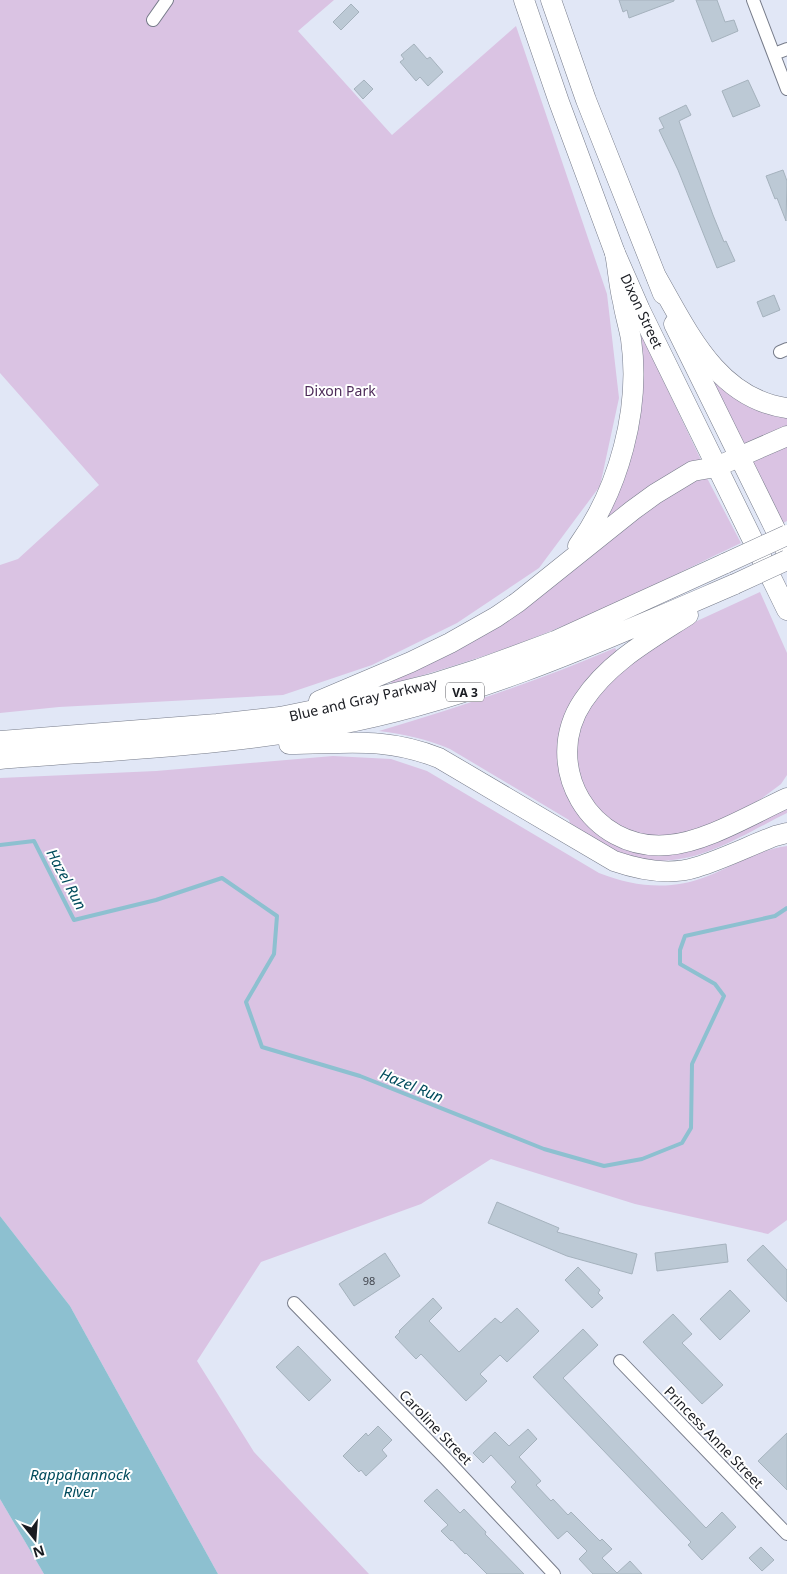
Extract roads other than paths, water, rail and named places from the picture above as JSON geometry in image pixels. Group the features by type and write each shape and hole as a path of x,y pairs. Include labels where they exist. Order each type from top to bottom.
{"main road":[{"name":"Dixon Street","path":"524,0 559,102 615,253 640,310 787,610"},
{"name":"Dixon Street","path":"551,0 586,100 673,322 787,553"},
{"path":"566,563 594,521 608,492 619,463 630,414 633,369 631,346 615,253"},
{"path":"657,278 697,347 722,377 746,394 765,403 787,408"},
{"path":"280,717 411,662 450,643 518,602 655,494 693,471 716,467 787,436"},
{"name":"Blue and Gray Parkway","path":"0,741 217,724 280,717 432,684 480,669 555,641 787,535"},
{"name":"Blue and Gray Parkway","path":"0,759 179,746 277,736 397,712 456,695 561,658 787,560"},
{"path":"735,584 629,653 610,668 594,686 575,714 571,728 568,764 572,782 578,799 600,825 630,841 646,845 681,844 700,838 785,797"},
{"path":"179,746 374,742 398,744 421,750 439,758 614,861 650,870 671,871 695,868 787,833"},
{"path":"748,847 787,825"}],"street":[{"path":"152,20 166,0"},
{"path":"753,0 787,89"},
{"path":"774,54 787,49"},
{"name":"Caroline Street","path":"294,1303 446,1459 554,1574"},
{"name":"Princess Anne Street","path":"620,1361 787,1534"}],"water":[{"name":"Rappahannock River","path":"0,1216 70,1306 218,1574 44,1574 0,1499"}],"waterway":[{"name":"Hazel Run","path":"0,845 34,841 74,920 156,900 222,878 277,916 274,954 246,1002 262,1047 360,1076 544,1149 604,1166 642,1159 682,1143 691,1128 692,1064 724,996 715,984 680,964 680,950 685,936 775,916 787,908"}],"park label":[{"name":"Dixon Park","path":"340,390"}]}
